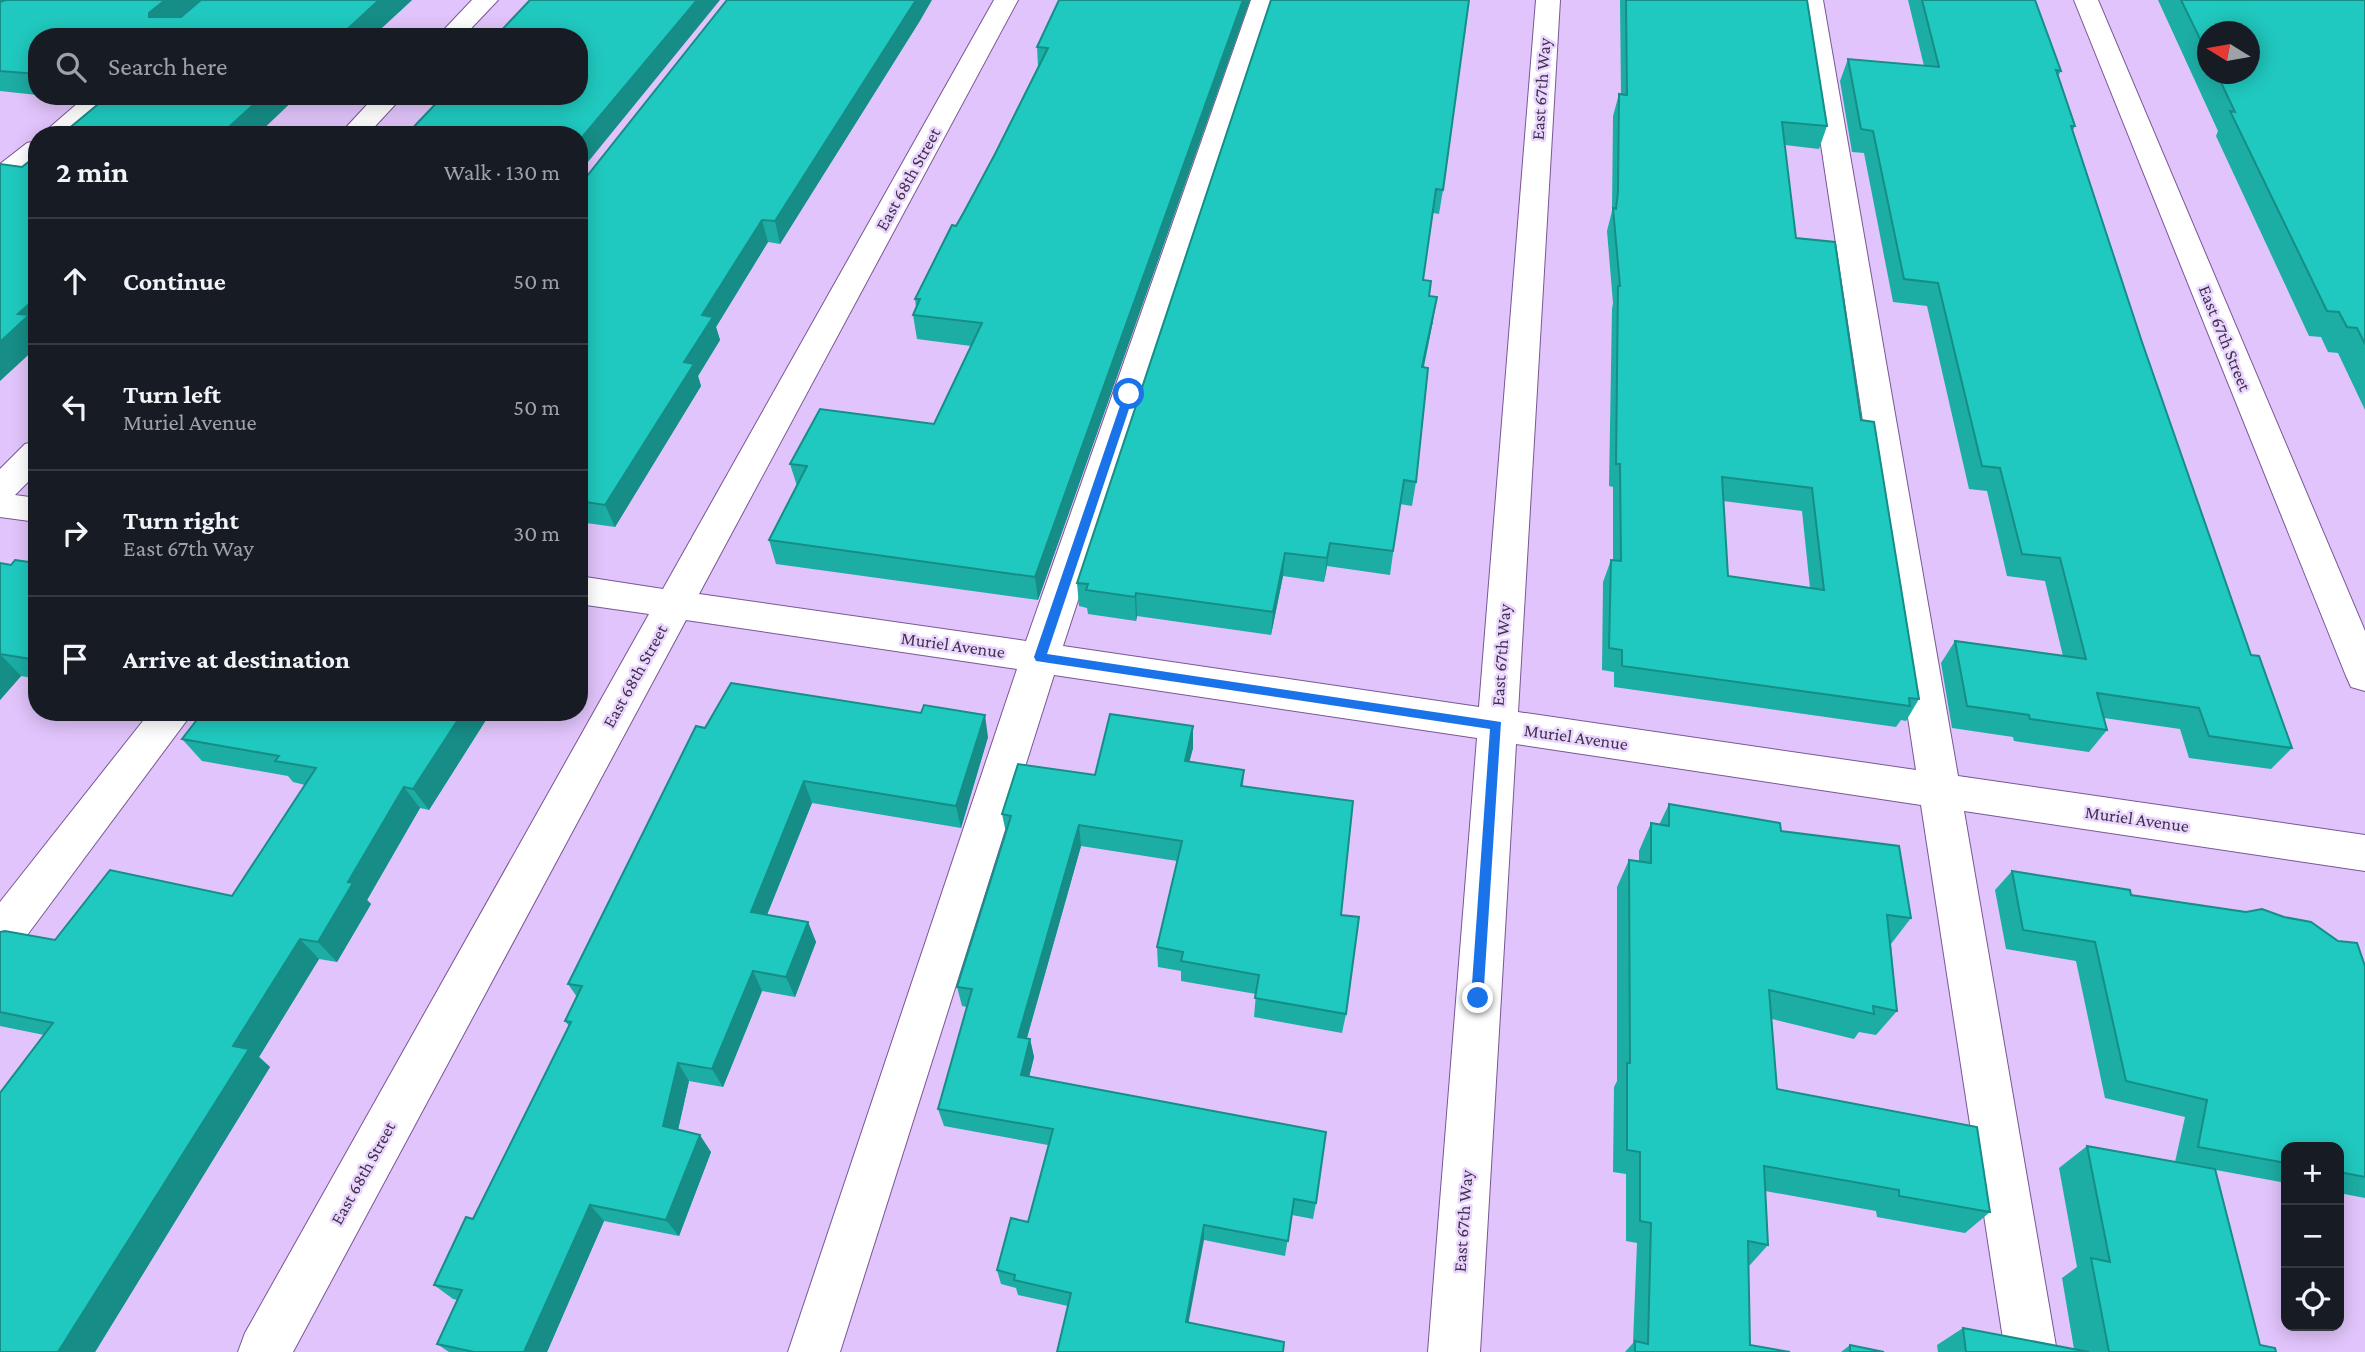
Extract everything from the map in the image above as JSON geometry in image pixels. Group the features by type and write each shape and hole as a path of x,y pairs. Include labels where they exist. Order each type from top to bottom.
{"street":[{"path":"458,28 486,0"},
{"name":"East 68th Street","path":"264,1352 1006,0"},
{"path":"814,1352 1040,657 1263,0"},
{"name":"East 67th Way","path":"1454,1352 1548,0"},
{"path":"1811,0 2031,1352"},
{"name":"East 67th Street","path":"2086,0 2365,676"},
{"path":"65,126 91,105"},
{"path":"361,126 381,105"},
{"path":"0,178 28,156"},
{"path":"0,489 28,461"},
{"path":"0,505 28,509"},
{"name":"Muriel Avenue","path":"588,591 2365,853"},
{"path":"0,936 166,721"}],"building":[{"path":"0,0 165,0 149,13 149,17 181,17 201,0 379,0 349,28 28,28 28,73 0,71 0,2 3,1"},
{"path":"530,0 697,0 588,130 588,126 415,126 434,105 588,105 588,28 504,28"},
{"path":"727,0 916,0 775,221 762,220 702,315 713,317 684,362 694,364 605,505 588,502 588,175"},
{"path":"1059,0 1243,0 1035,577 769,540 807,466 790,464 820,409 934,424 982,323 913,315 920,299 915,299 952,225 956,226 995,154 1048,48 1037,47"},
{"path":"1271,0 1469,0 1443,190 1436,189 1423,280 1431,281 1429,296 1437,297 1422,367 1428,368 1416,482 1404,480 1393,551 1330,543 1327,558 1285,553 1273,612 1136,593 1135,597 1086,590 1088,584 1077,583"},
{"path":"1626,0 1807,0 1827,126 1782,122 1796,238 1835,242 1861,420 1874,422 1919,699 1909,698 1910,706 1622,666 1622,650 1609,648 1611,560 1621,561 1620,464 1616,464 1620,286 1613,208 1616,209 1618,192 1619,94 1627,95","holes":["1722,477 1812,488 1824,590 1728,576"]},
{"path":"1922,0 2035,0 2061,71 2056,70 2075,126 2071,126 2142,342 2251,655 2259,656 2292,748 2209,736 2199,708 2097,693 2107,730 2030,719 2029,715 1967,706 1955,641 2086,659 2060,558 2022,554 2000,468 1982,466 1938,283 1904,279 1873,131 1861,129 1848,59 1939,67"},
{"path":"2181,0 2365,0 2365,344 2357,328 2347,327 2339,312 2327,311 2230,111 2235,112 2222,84 2260,84 2260,21 2197,21 2197,33"},
{"path":"97,105 253,105 230,126 72,126"},
{"path":"28,162 28,305 18,314 28,316 0,342 0,164 22,167"},
{"path":"15,560 28,562 28,659 0,654 0,563 11,565"},
{"path":"731,683 921,713 924,705 985,715 956,806 804,781 751,912 808,922 786,977 753,971 712,1069 678,1063 663,1126 700,1135 666,1220 590,1205 524,1352 474,1352 437,1344 462,1290 434,1285 466,1217 473,1219 571,1022 565,1021 582,986 568,984 696,726 705,728"},
{"path":"1110,714 1193,726 1185,761 1244,770 1241,786 1353,801 1341,915 1359,917 1346,1014 1255,998 1259,975 1181,961 1183,952 1157,947 1182,841 1079,825 1018,1037 1030,1039 1021,1075 1326,1132 1316,1203 1294,1199 1288,1241 1204,1225 1186,1322 1284,1342 1283,1352 1057,1352 1071,1293 1014,1280 1015,1275 997,1270 1011,1218 1028,1222 1053,1129 938,1109 972,989 957,987 1011,816 1002,814 1018,764 1095,775"},
{"path":"196,721 457,721 413,789 404,787 348,882 353,883 318,942 300,939 233,1046 249,1049 58,1352 0,1352 0,1093 53,1023 0,1012 0,932 55,940 110,870 232,896 316,768 275,761 279,756 182,739"},
{"path":"1669,804 1780,823 1781,831 1899,846 1911,918 1887,915 1897,1011 1873,1006 1874,1014 1769,990 1777,1089 1977,1127 1990,1212 1899,1196 1899,1190 1764,1166 1768,1245 1748,1241 1750,1345 1790,1352 1635,1352 1635,1341 1648,1344 1651,1223 1640,1221 1640,1152 1627,1150 1627,1063 1630,1063 1629,860 1651,863 1651,823 1669,826"},
{"path":"2012,871 2130,890 2131,895 2246,912 2262,909 2311,922 2338,941 2357,943 2365,966 2365,1177 2344,1173 2344,1142 2281,1142 2281,1162 2198,1147 2207,1100 2126,1081 2095,942 2023,930"},
{"path":"2087,1146 2215,1169 2260,1345 2275,1348 2276,1352 2109,1352 2091,1258 2110,1262"},
{"path":"1963,1328 2089,1352 1966,1352"},
{"path":"1850,1345 1884,1352 1850,1352"}],"route":[{"path":"1129,394 1040,657 1496,725 1478,998"}]}
